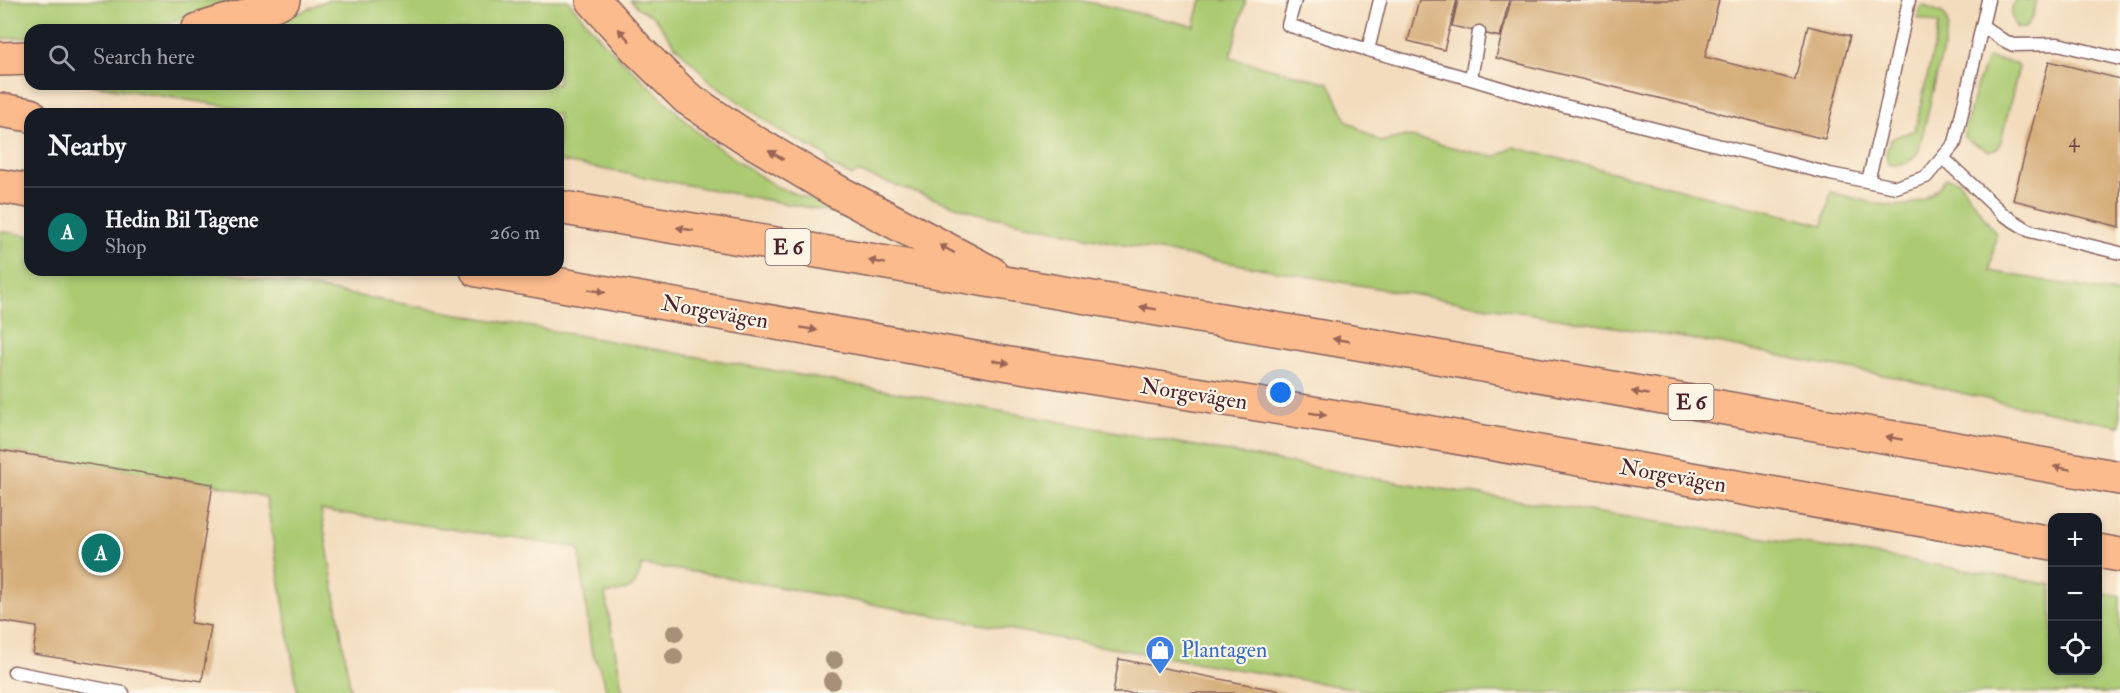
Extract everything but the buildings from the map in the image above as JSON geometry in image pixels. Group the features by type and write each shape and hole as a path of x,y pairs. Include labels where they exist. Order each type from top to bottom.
{"highway":[{"path":"218,24 248,15 283,0"},
{"path":"593,0 637,49 687,98 734,130 836,191 1018,286"},
{"path":"0,59 24,58"},
{"path":"0,110 24,114"},
{"path":"0,186 24,190"},
{"name":"E 6","path":"564,208 1420,354 2120,478"},
{"name":"Norgevägen","path":"511,276 1003,363 1393,426 2048,542"},
{"path":"2102,552 2120,555"}],"lane":[{"path":"1295,0 1288,26 1471,79 1819,172 1896,187 1926,177 1955,143 1983,26 1985,1"},
{"path":"1368,50 1380,0"},
{"path":"1868,181 1887,106 1909,0"},
{"path":"1983,26 2013,45 2058,44 2120,59"},
{"path":"1471,79 1479,32"},
{"path":"1943,158 2004,215 2030,231 2120,253"},
{"path":"14,672 123,693"}],"green space":[{"path":"0,0 240,0 195,16 157,24 24,24 24,37 0,39"},
{"path":"327,0 568,0 604,43 704,138 775,186 853,216 564,162 564,108 239,108 124,90 564,90 564,24 274,24"},
{"path":"630,0 1080,0 1194,26 1201,0 1246,0 1230,58 1329,83 1347,121 1380,142 1406,136 1497,156 1514,147 1823,225 1831,192 1878,204 1907,205 1934,192 1946,178 1958,180 1996,234 1990,271 2120,294 2120,426 1999,402 1900,378 1722,344 1119,244 976,213 857,172 852,176 828,164 827,156 782,132 711,82 674,44 654,17 638,8"},
{"path":"2016,0 2037,0 2032,19 2025,28 2017,28 2013,21 2012,7"},
{"path":"1924,6 1943,13 1947,19 1948,28 1919,150 1906,163 1888,164 1886,153 1890,139 1915,130 1939,24 1917,18 1920,7"},
{"path":"1989,58 2016,63 2019,67 2001,141 1997,149 1989,151 1969,141 1964,137 1964,133 1976,87"},
{"path":"0,231 24,235 24,276 247,276 1390,481 1902,559 2048,584 2048,675 2102,675 2102,593 2120,596 2120,693 1379,693 1105,647 709,574 642,565 637,580 631,588 605,594 623,693 607,693 591,649 579,548 321,510 351,693 298,693 266,497 213,484 0,450"}],"place":[{"name":"Hedin Bil Tagene","path":"101,553"},
{"name":"Plantagen","path":"1160,676"}]}
